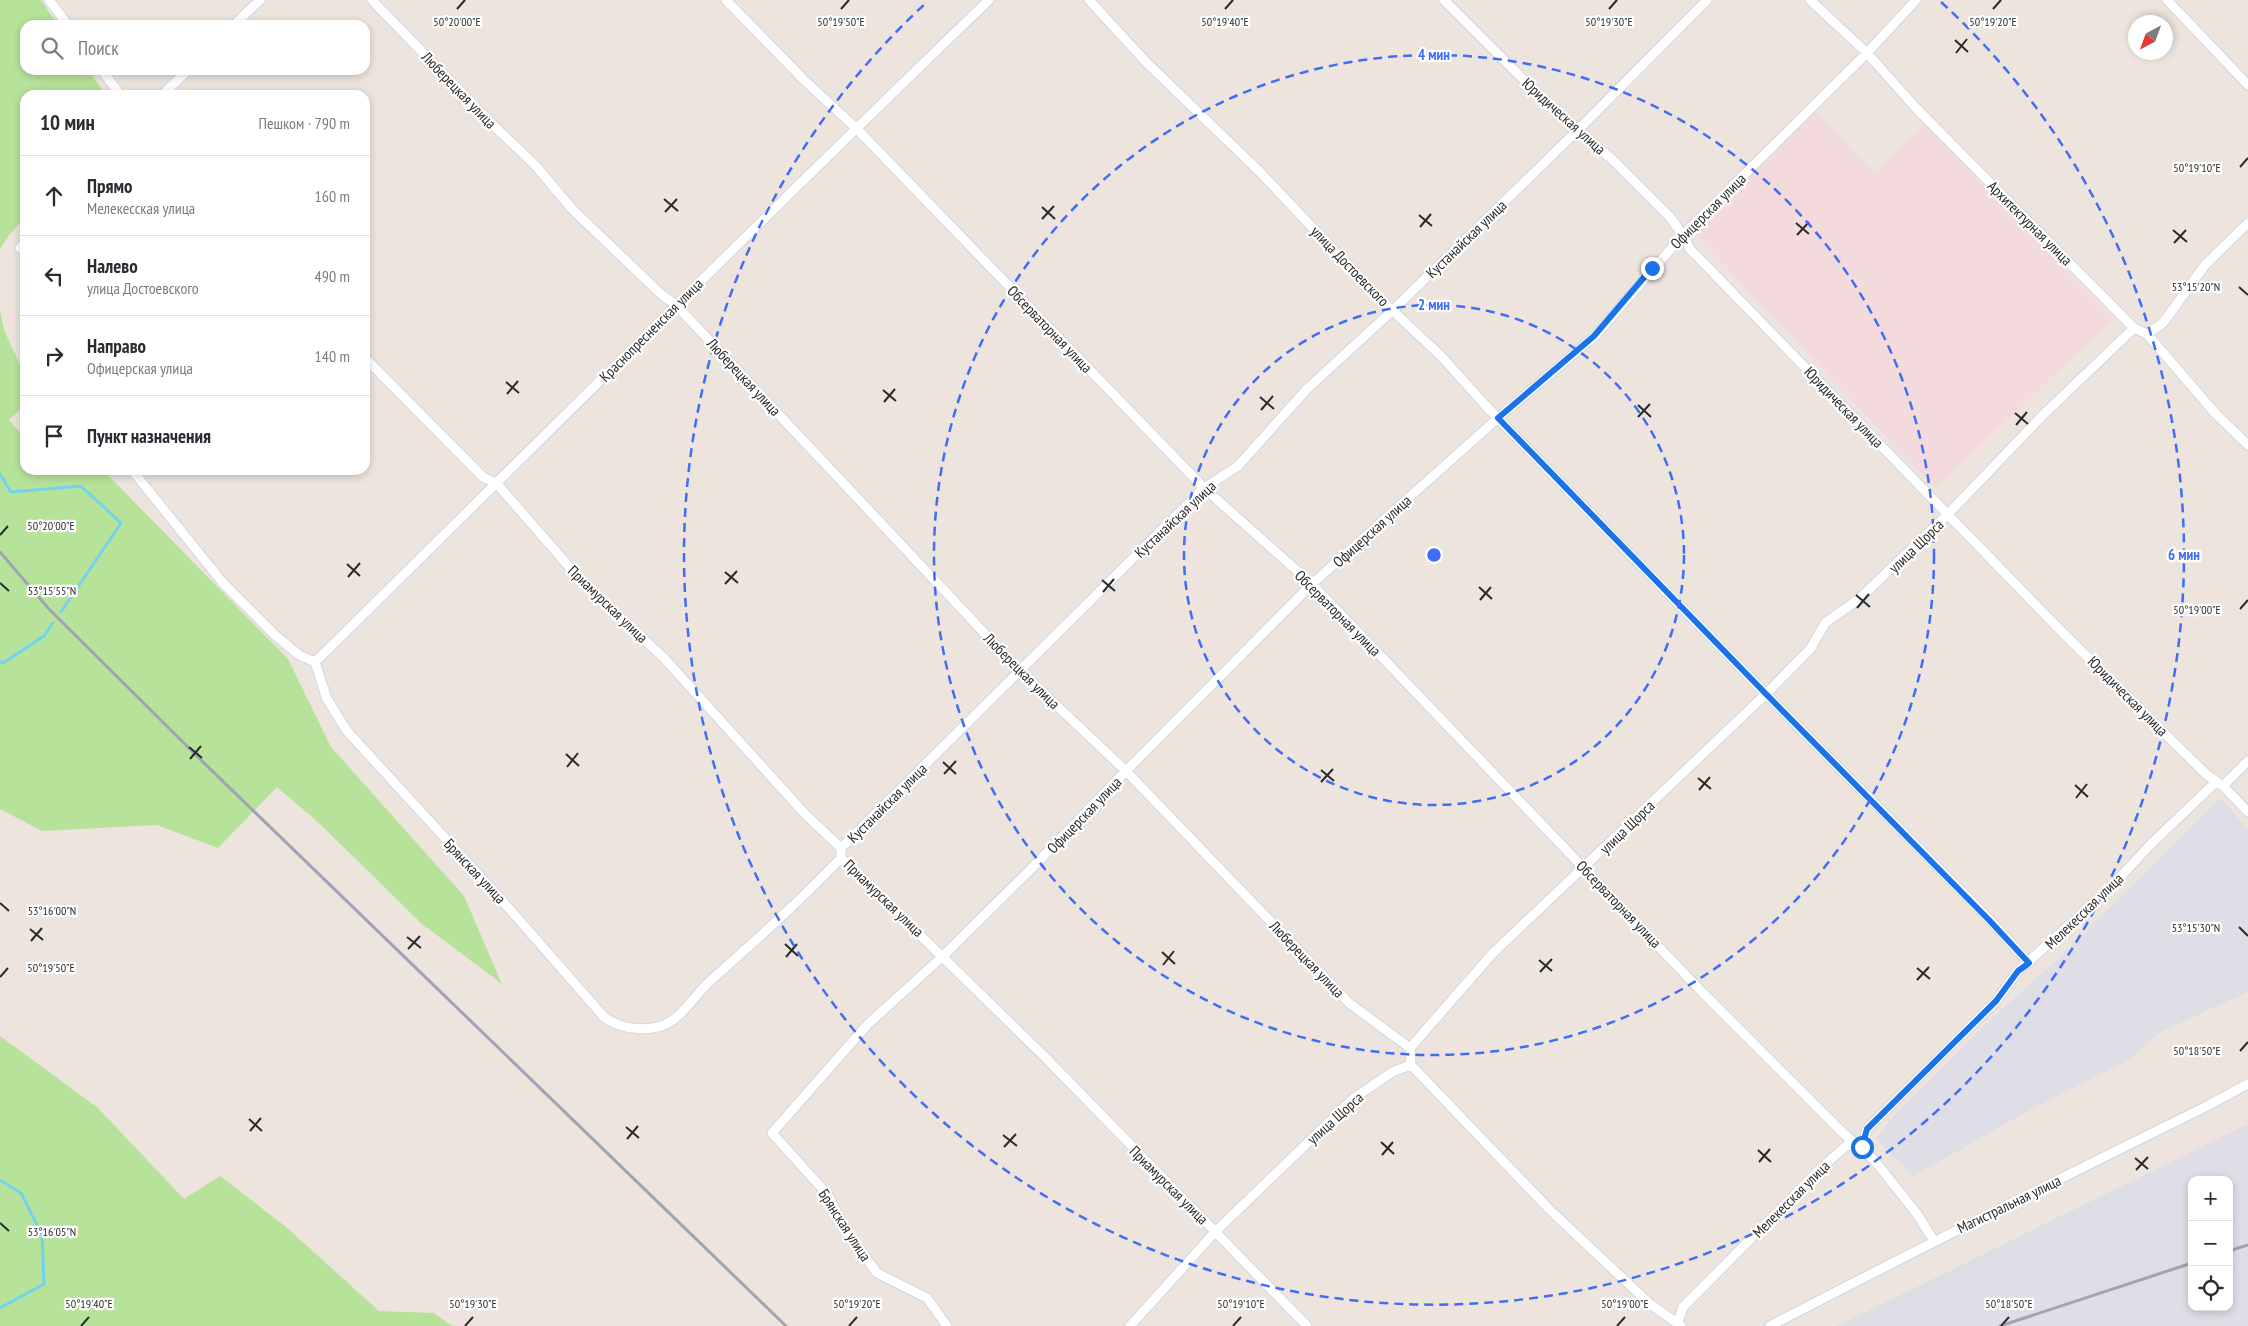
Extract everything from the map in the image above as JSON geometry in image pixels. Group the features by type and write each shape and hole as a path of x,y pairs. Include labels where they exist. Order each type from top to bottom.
{"street":[{"path":"49,0 64,20"},
{"path":"239,20 260,0"},
{"name":"Люберецкая улица","path":"372,0 493,125 535,164 573,210 662,295 676,304 1019,670 1126,771 1349,1002 1410,1048"},
{"name":"Обсерваторная улица","path":"726,0 804,80 856,128 1204,488 1312,584 1710,1000 1842,1132 1862,1147 1917,1214 1934,1241"},
{"name":"Краснопресненская улица","path":"315,662 497,484 676,304 989,0"},
{"name":"улица Достоевского","path":"1088,0 1146,62 1260,172 1376,295 1442,357 1498,418 2029,963"},
{"name":"Юридическая улица","path":"1444,0 1547,103 1615,162 1670,216 1690,248 2069,639 2248,812"},
{"name":"Кустанайская улица","path":"672,1020 707,984 811,890 841,853 1019,670 1204,488 1238,466 1307,389 1393,310 1578,130 1707,0"},
{"name":"Архитектурная улица","path":"1810,0 1867,53 1916,108 2134,328 2147,334 2215,413 2248,445"},
{"name":"Офицерская улица","path":"772,1133 868,1024 943,956 1035,865 1312,584 1498,418 1594,336 1683,235 1867,53 1916,0"},
{"path":"2167,0 2248,85"},
{"path":"106,75 116,90"},
{"path":"167,90 183,75"},
{"path":"2147,334 2162,323 2205,265 2248,224"},
{"name":"улица Щорса","path":"1410,1048 1493,953 1766,694 1811,648 1825,623 1859,599 1948,514 2044,414 2134,328"},
{"name":"Приамурская улица","path":"370,363 483,477 497,484 585,585 664,658 841,853 1045,1057 1307,1326"},
{"path":"136,475 223,582 275,635 299,655 315,662"},
{"name":"Брянская улица","path":"315,662 326,699 347,731 499,897 604,1017 614,1024 627,1028 652,1027 672,1020"},
{"name":"Мелекесская улица","path":"1679,1324 1683,1308 1819,1170 1847,1145 1862,1147 1867,1129 1996,1001 2018,971 2107,891 2152,843 2248,761"},
{"path":"1410,1048 1411,1065 1550,1210 1650,1304 1679,1324"},
{"name":"улица Щорса","path":"1130,1326 1216,1231 1354,1098 1394,1071 1411,1065"},
{"name":"Магистральная улица","path":"1770,1326 1888,1267 1934,1241 2248,1084"},
{"name":"Брянская улица","path":"772,1133 828,1195 846,1231 877,1273 926,1298 947,1326"}],"shaded area":[{"path":"1813,109 1874,173 1925,126 2113,319 1935,488 1692,231"},
{"path":"2220,798 2248,829 2248,992 2160,1032 2131,1059 2028,1111 1913,1176 1876,1138 1896,1114 1990,1020 2059,958"},
{"path":"2248,1124 2248,1326 1837,1326"}],"green space":[{"path":"0,0 41,0 55,20 20,20 20,75 92,75 102,90 20,90 20,223 0,249"},
{"path":"0,310 4,330 20,365 20,410 9,420 20,432 20,475 108,475 288,659 331,747 464,896 502,984 422,924 321,825 277,787 218,848 157,825 42,831 0,809"},
{"path":"0,1036 98,1108 184,1199 220,1176 286,1227 379,1311 434,1313 452,1326 0,1326"}],"waterway":[{"path":"0,474 11,492 81,486 121,523 61,612"},
{"path":"0,662 3,663 44,636 53,623"},
{"path":"0,1180 21,1193 42,1235 44,1284 0,1308"}],"railway":[{"path":"0,552 48,608 204,763 786,1326"},
{"path":"2233,1250 2248,1245"},
{"path":"2000,1326 2188,1264"}],"route":[{"path":"1652,268 1594,336 1498,418 2029,963 2018,971 1996,1001 1867,1129 1862,1147"}]}
